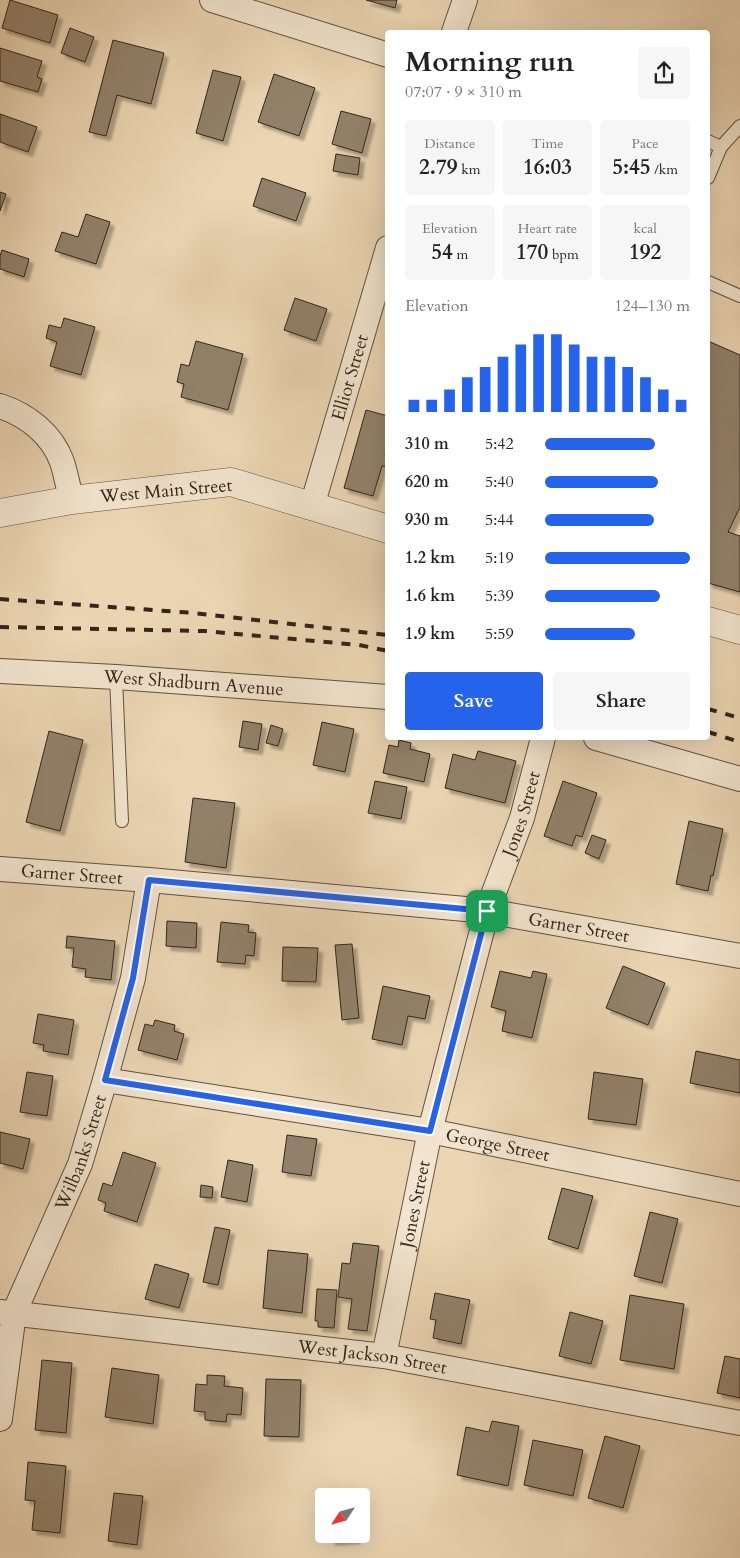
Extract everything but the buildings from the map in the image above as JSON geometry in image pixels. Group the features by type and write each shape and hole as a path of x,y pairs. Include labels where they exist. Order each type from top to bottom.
{"street":[{"path":"212,0 385,54"},
{"path":"455,30 465,0"},
{"name":"Elliot Street","path":"312,506 385,258"},
{"path":"0,406 28,418 47,436 61,460 72,500"},
{"name":"West Main Street","path":"0,513 72,500 231,482 385,528"},
{"path":"710,622 740,630"},
{"name":"West Shadburn Avenue","path":"0,671 116,677 385,697"},
{"name":"Jones Street","path":"384,1356 430,1131 487,911 522,818 542,740"},
{"path":"603,740 740,779"},
{"name":"Garner Street","path":"0,869 149,880 487,911 740,956"},
{"name":"Wilbanks Street","path":"0,1419 7,1312 80,1164 133,978 149,880"},
{"name":"George Street","path":"105,1080 430,1131 740,1194"},
{"name":"West Jackson Street","path":"7,1312 384,1356 740,1424"}],"lane":[{"path":"710,173 721,147 740,126"},
{"path":"710,142 721,147"},
{"path":"710,283 740,296"},
{"path":"116,677 122,820"}],"railway":[{"path":"0,599 194,613 385,635"},
{"path":"0,627 204,631 359,645 385,650"},
{"path":"710,710 740,718"},
{"path":"710,733 740,742"}],"route":[{"path":"149,880 487,911 430,1131 105,1080 133,978 149,880"}]}
